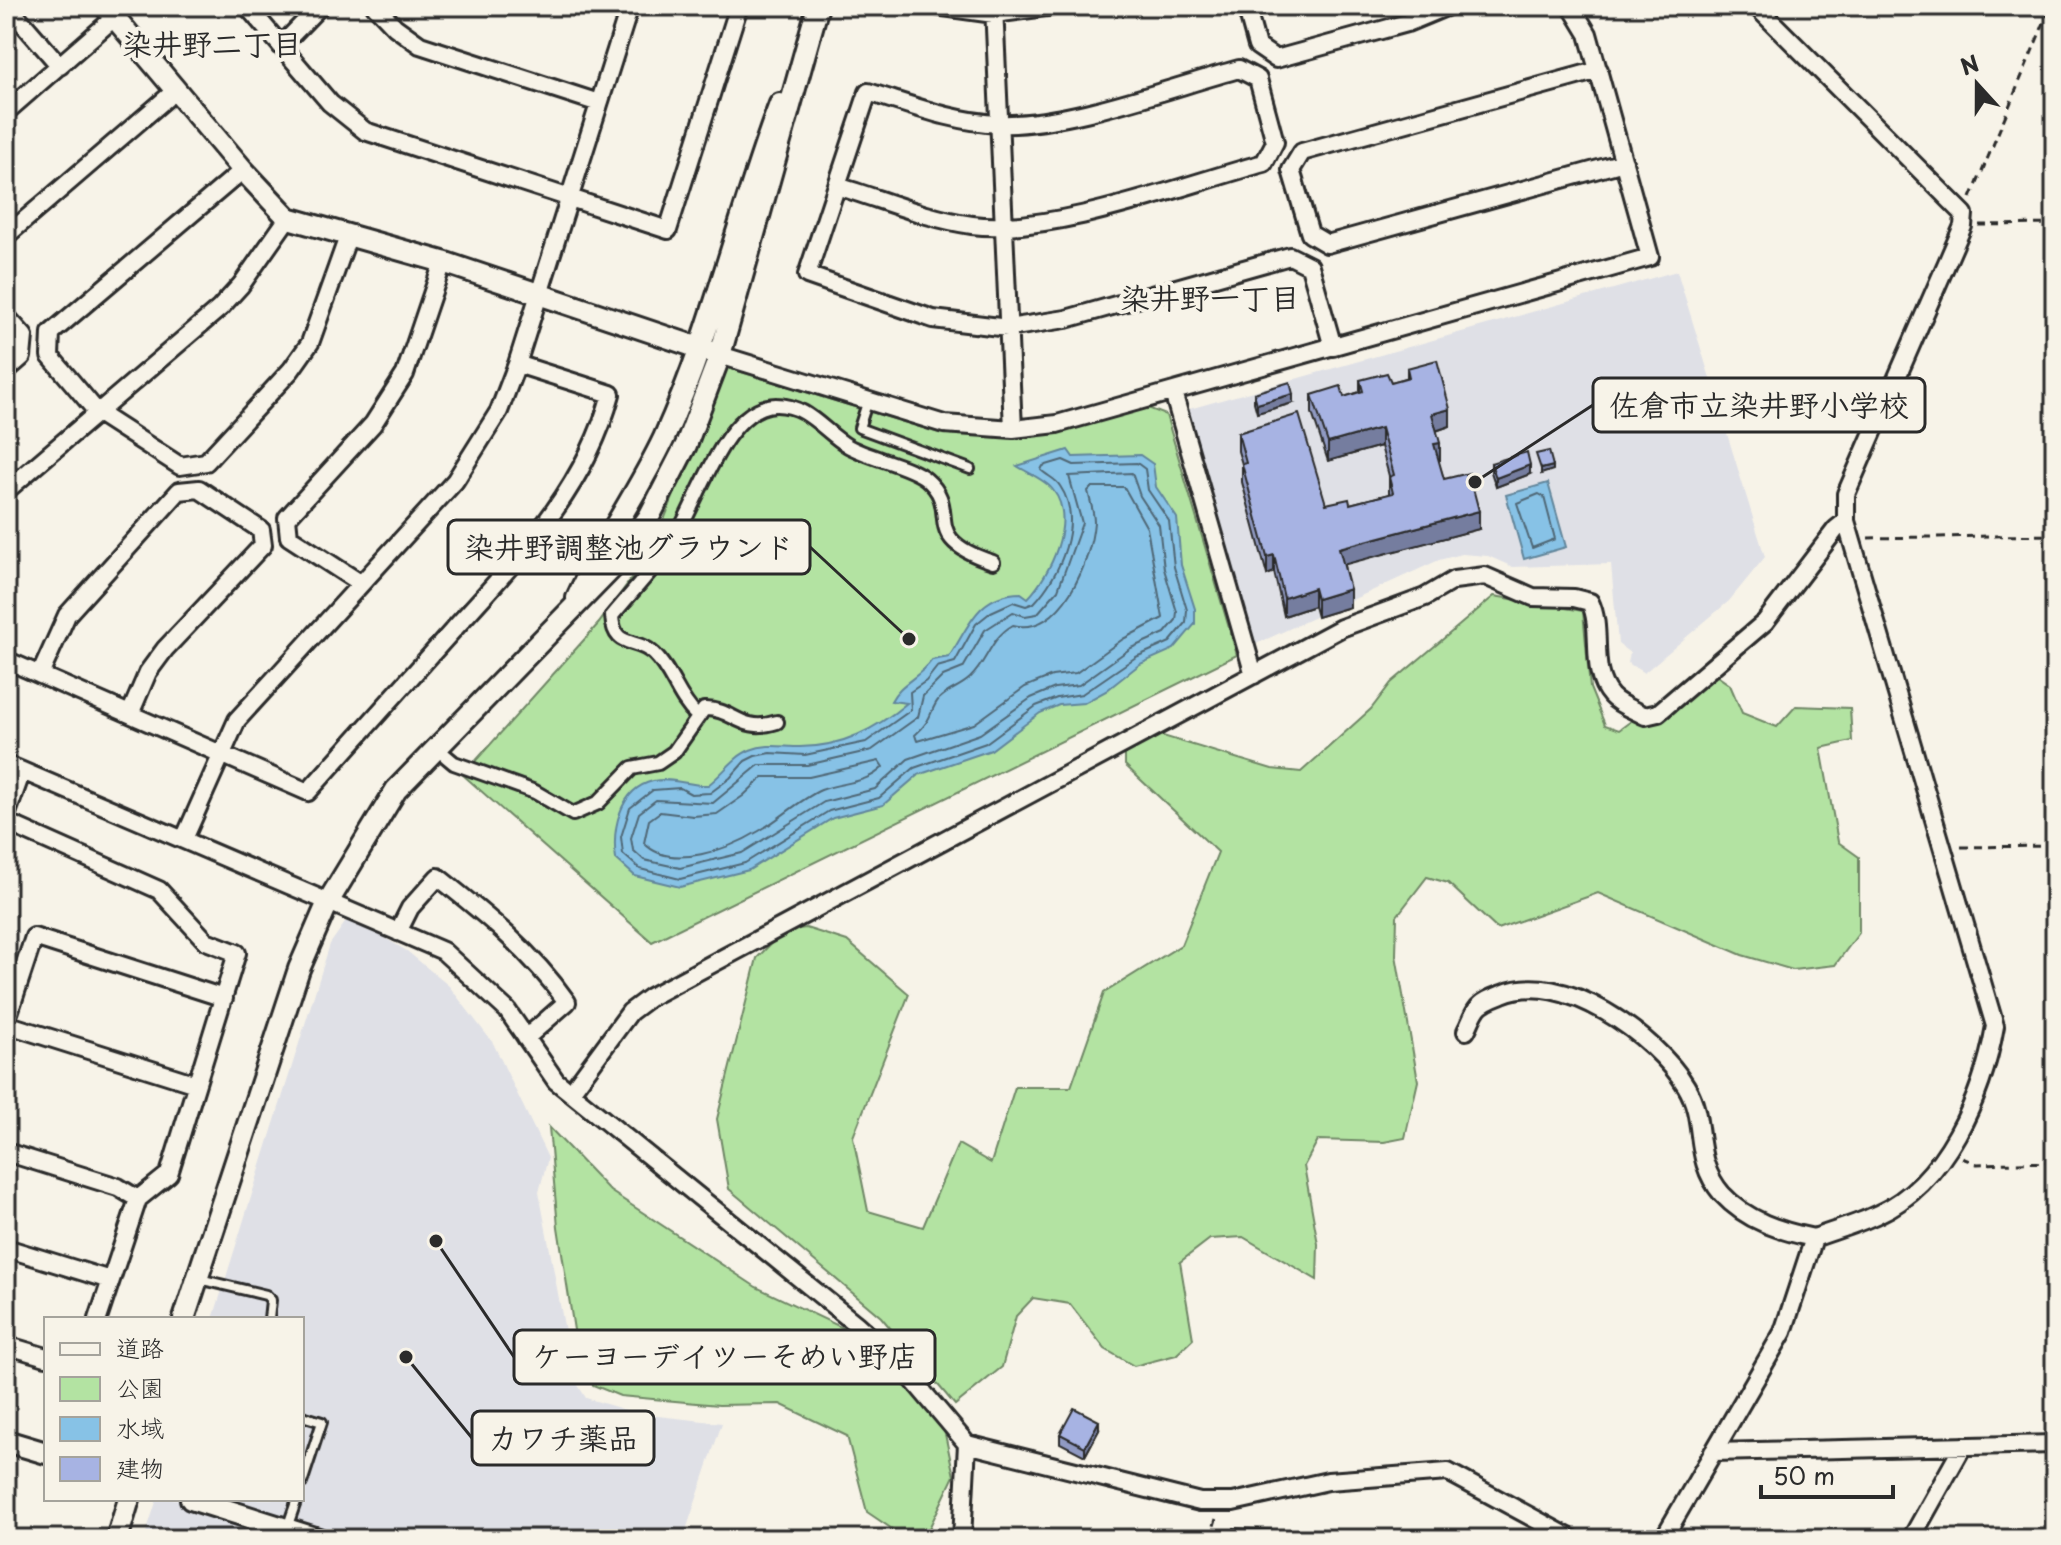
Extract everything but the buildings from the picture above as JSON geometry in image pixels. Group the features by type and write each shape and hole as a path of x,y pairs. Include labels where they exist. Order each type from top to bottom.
{"street":[{"path":"8,6 60,66"},
{"path":"247,6 330,103 365,131 668,230 739,6"},
{"path":"281,46 320,6"},
{"path":"375,6 395,27 420,45 599,103"},
{"path":"572,609 595,558 630,503 664,437 700,347 766,142 817,6"},
{"path":"185,1317 299,969 328,902 396,790 613,567 649,517 686,445 720,355 817,6"},
{"path":"936,6 994,10 1054,6"},
{"path":"1246,6 1257,46 1276,59 1407,23 1448,6"},
{"path":"6,112 60,66 110,12 243,170 288,218 443,262 720,355 944,424 1013,429 1057,424 1650,257 1588,34 1571,6"},
{"path":"1466,1031 1478,1007 1511,990 1531,986 1560,992 1613,1017 1638,1033 1671,1064 1687,1088 1696,1107 1700,1156 1708,1176 1723,1195 1745,1215 1788,1232 1814,1238 1880,1214 1913,1189 1947,1153 1989,1064 1995,1026 1846,521 1846,494 1964,220 1756,6"},
{"path":"184,839 237,720 455,481 499,411 569,199 625,8"},
{"path":"994,10 1013,429"},
{"path":"837,186 942,219 1004,226 1057,220 1264,163 1275,142 1258,79 1239,69 1046,121 1000,124 945,115 868,92 807,275 933,319 1008,328 1066,319 1290,256 1310,266 1333,347"},
{"path":"1599,70 1302,152 1291,170 1310,234 1327,244 1624,162"},
{"path":"6,236 176,90"},
{"path":"243,170 51,333 50,356 98,413 180,466 206,462 291,370 310,343 349,234"},
{"path":"6,491 220,308 241,285 288,218"},
{"path":"360,583 289,537 287,518 373,424 405,374 443,262"},
{"path":"6,316 24,336 22,357 6,371"},
{"path":"6,660 308,792 553,516 590,452 611,394 517,364"},
{"path":"1173,392 1254,675"},
{"path":"697,716 677,693 664,664 653,652 622,641 613,629 612,616 670,546 729,435 760,409 774,405 806,412 846,444 926,479 938,494 951,542 993,562"},
{"path":"40,675 67,615 179,491 199,489 261,530 263,545 165,649 148,672 130,714"},
{"path":"571,1092 630,1012 650,997 1341,628 1425,597 1454,580 1485,576 1501,579 1533,597 1574,598 1590,602 1596,615 1597,664 1612,697 1645,716 1658,713 1765,622 1836,529 1846,521"},
{"path":"435,747 454,763 535,792 573,814 598,803 632,768 658,763 674,752 704,709 718,708 746,726 763,727 777,722"},
{"path":"6,816 14,767 443,951 489,990 556,1081 856,1324 896,1360 967,1444 1220,1504 1328,1481 1448,1472 1572,1539"},
{"path":"6,822 159,890 206,941 237,953 169,1174 138,1199 99,1317"},
{"path":"398,932 410,908 438,877 499,924 546,972 567,1002 526,1038"},
{"path":"196,1084 6,1023 34,937 224,998"},
{"path":"6,1152 118,1187 138,1199"},
{"path":"1663,1539 1783,1332 1814,1238"},
{"path":"6,1248 110,1280"},
{"path":"6,1345 44,1356"},
{"path":"6,1441 44,1452"},
{"path":"962,1539 967,1444"},
{"path":"1713,1452 2055,1444"},
{"path":"1911,1539 1963,1446"},
{"path":"117,1539 128,1501"},
{"path":"197,1501 318,1539"}],"lane":[{"path":"868,399 859,428 970,469"},
{"path":"196,1278 266,1295 272,1308 270,1317"},
{"path":"304,1417 322,1422 304,1477"},
{"path":"287,1529 296,1501"}],"path":[{"path":"2051,6 1964,220 2055,224"},
{"path":"1853,539 2055,535"},
{"path":"1941,847 2055,846"},
{"path":"1947,1153 1977,1164 2055,1162"},
{"path":"1210,1539 1220,1504"}],"shaded area":[{"path":"1677,271 1765,557 1729,601 1644,673 1628,663 1630,653 1618,644 1611,564 1513,567 1488,556 1462,554 1439,560 1256,644 1186,410"},
{"path":"349,917 407,951 449,986 493,1043 548,1158 539,1192 574,1379 586,1398 639,1414 722,1423 683,1539 144,1539 156,1501 304,1501 304,1317 214,1317 330,944"}],"green space":[{"path":"725,367 939,433 1021,437 1148,408 1166,415 1237,655 652,942 463,775 599,623 652,550"},
{"path":"1494,596 1583,611 1590,688 1605,725 1619,730 1677,687 1710,671 1730,685 1742,713 1777,727 1796,706 1850,708 1852,741 1821,748 1838,842 1859,857 1859,933 1835,965 1793,970 1742,955 1598,893 1497,929 1448,883 1427,877 1397,916 1396,955 1418,1081 1405,1138 1384,1142 1318,1140 1304,1166 1318,1244 1317,1280 1243,1237 1210,1239 1180,1262 1193,1339 1176,1355 1134,1366 1105,1349 1070,1304 1033,1298 1016,1316 1002,1367 955,1405 881,1317 729,1189 717,1119 757,958 783,931 806,928 847,941 909,994 853,1137 868,1211 923,1227 958,1144 991,1163 1015,1087 1071,1087 1104,993 1181,945 1218,852 1125,765 1125,752 1150,732 1272,769 1301,772 1371,709 1391,683"},
{"path":"549,1127 610,1191 756,1287 860,1336 936,1392 954,1476 924,1539 907,1539 867,1512 847,1436 780,1404 719,1405 620,1396 593,1385 578,1356 558,1227"}],"water":[{"path":"1068,450 1073,457 1140,455 1153,464 1156,487 1177,518 1181,565 1195,609 1195,624 1174,649 1140,664 1106,691 1084,703 1059,705 1040,713 991,750 918,775 883,805 833,818 749,870 680,887 635,876 616,859 615,836 620,812 632,792 641,785 660,780 708,785 744,753 756,748 815,746 858,735 907,703 891,701 932,660 949,657 984,606 1006,595 1021,593 1028,598 1052,562 1058,547 1062,516 1060,502 1050,486 1017,466"},
{"path":"1548,483 1566,547 1524,559 1506,495"}],"place":[{"name":"佐倉市立染井野小学校","path":"1475,482"},
{"name":"染井野調整池グラウンド","path":"909,639"},
{"name":"ケーヨーデイツーそめい野店","path":"436,1241"},
{"name":"カワチ薬品","path":"406,1357"}],"district":[{"name":"染井野二丁目","path":"212,42"},
{"name":"染井野一丁目","path":"1210,296"}]}
